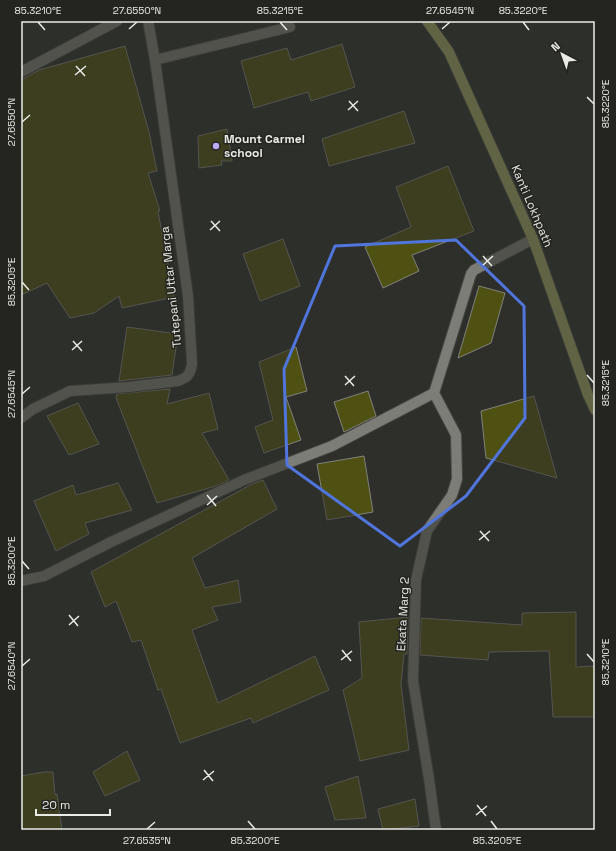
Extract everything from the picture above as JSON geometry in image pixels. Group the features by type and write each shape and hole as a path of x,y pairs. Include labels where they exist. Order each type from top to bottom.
{"main road":[{"name":"Kanti Lokhpath","path":"427,21 449,52 533,238 588,395 595,410"}],"street":[{"path":"21,72 117,21"},
{"name":"Tutepani Uttar Marga","path":"21,418 33,410 70,391 178,381 185,378 190,373 192,364 188,296 155,60 148,21"},
{"path":"155,60 290,27"},
{"path":"21,581 44,576 111,542 244,480 332,446 434,393 471,274 474,270 533,238"},
{"name":"Ekata Marg 2","path":"434,393 456,435 457,479 452,495 427,531 416,580 413,681 436,830"}],"highlighted area":[{"path":"456,240 524,306 525,418 466,496 400,546 287,465 284,369 335,246"}],"building":[{"path":"342,44 355,87 311,101 308,92 254,108 241,61 287,48 291,60"},
{"path":"125,46 149,132 157,171 148,173 160,211 158,211 174,297 122,308 119,296 94,313 70,318 47,283 21,295 21,80 39,70"},
{"path":"404,111 415,143 329,166 322,139"},
{"path":"227,129 232,161 221,161 222,165 199,168 198,136"},
{"path":"448,166 474,231 412,255 419,271 383,288 365,247 411,227 396,187"},
{"path":"283,239 300,286 260,301 243,254"},
{"path":"479,286 505,293 491,343 458,358"},
{"path":"127,327 178,334 172,375 119,381"},
{"path":"296,347 307,391 286,397 301,440 264,453 255,427 273,420 259,362"},
{"path":"170,389 167,404 209,393 218,429 202,433 229,480 216,486 157,503 116,398 117,394"},
{"path":"368,391 376,416 344,432 334,402"},
{"path":"534,396 557,478 486,458 481,411"},
{"path":"78,403 99,444 69,455 47,416"},
{"path":"364,456 373,512 327,520 317,464"},
{"path":"263,480 277,509 192,558 205,588 238,580 241,602 212,607 218,620 192,630 218,703 315,656 329,690 253,723 251,718 180,743 161,689 158,690 141,640 132,642 116,601 105,607 91,572 252,484"},
{"path":"118,483 132,510 85,523 89,534 56,551 34,501 73,485 76,495"},
{"path":"576,612 576,667 594,666 595,717 553,717 549,651 489,652 488,660 420,655 421,618 522,625 522,613"},
{"path":"408,617 407,654 404,654 401,684 409,750 360,761 343,690 362,678 359,622"},
{"path":"127,751 140,780 105,796 93,772"},
{"path":"53,772 55,795 57,794 62,830 21,830 21,776"},
{"path":"358,776 366,818 335,820 325,787"},
{"path":"415,799 419,826 383,830 378,809"}],"place":[{"name":"Mount Carmel school","path":"216,146"}]}
